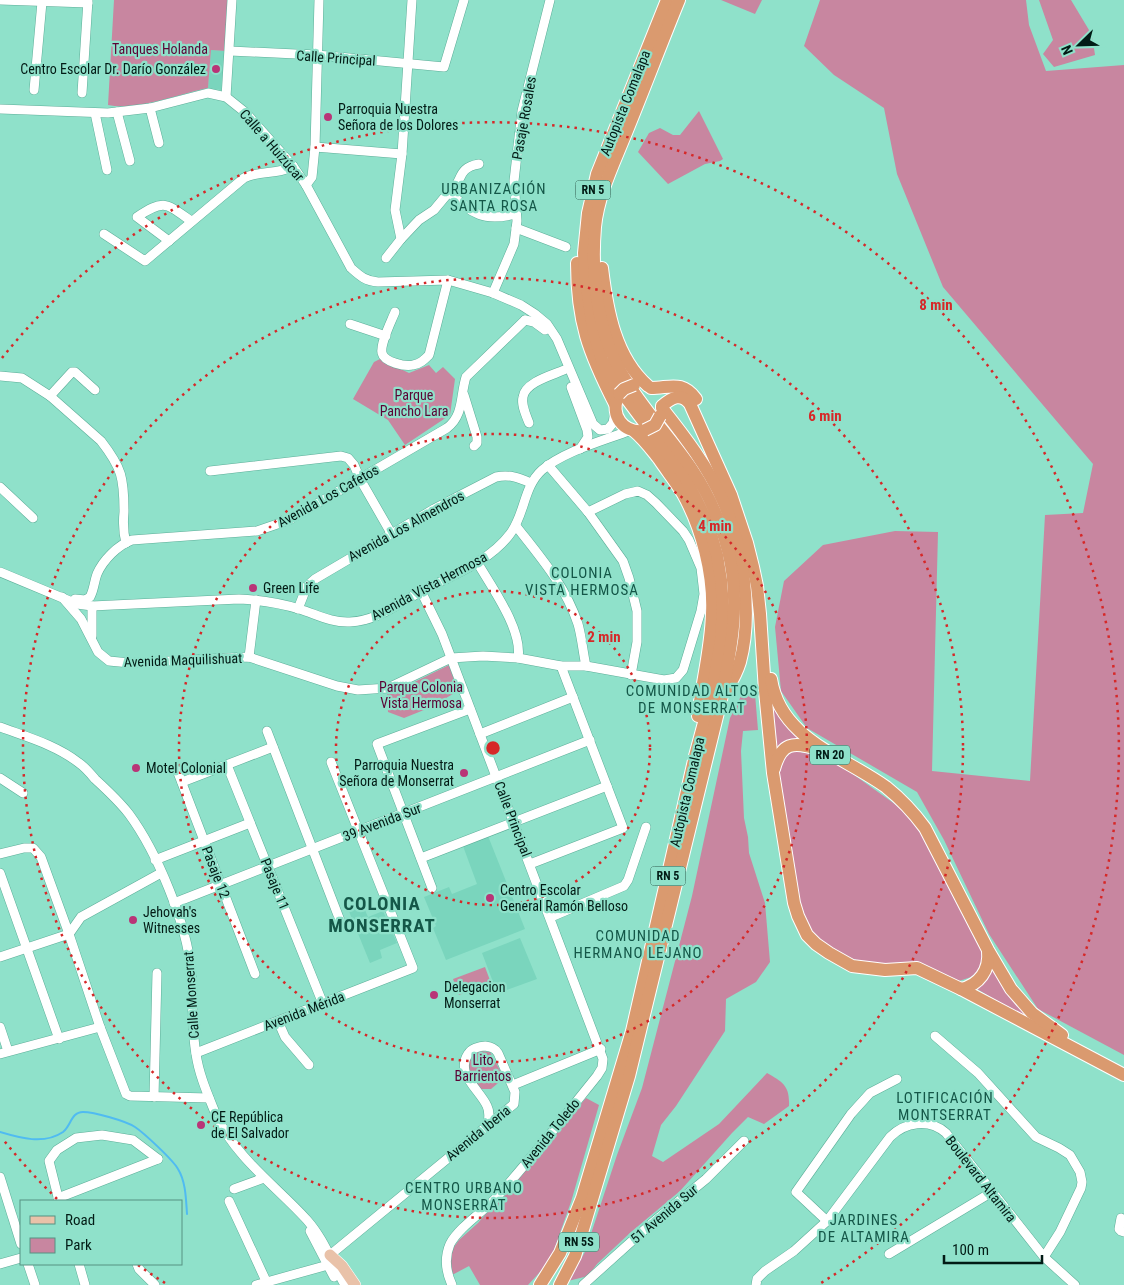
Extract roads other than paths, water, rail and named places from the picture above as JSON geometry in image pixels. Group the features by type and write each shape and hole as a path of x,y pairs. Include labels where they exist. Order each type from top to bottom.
{"highway":[{"name":"Autopista Comalapa","path":"540,1285 560,1253 582,1198 632,1031 695,756 712,693 720,640 723,607 720,568 708,523 685,477 618,387 602,360 595,336 587,292 584,253 588,213 597,174 667,0"},
{"name":"Autopista Comalapa","path":"593,1198 629,1076 731,653 735,593 731,562 724,534 712,504 693,471 621,373 608,342 596,290 595,226 603,192 679,0"},
{"path":"620,149 601,235 600,251 607,301 621,350 633,371 658,396 661,410 693,449 713,482 723,500 740,558 745,587 743,647 740,663 721,700"},
{"path":"605,151 589,185 580,214 576,256 581,319 596,365 617,403 622,424 637,430 683,494 696,523 710,575 712,599 711,629 698,714 695,756"},
{"name":"RN 20","path":"617,403 624,389 634,385 649,387 676,386 692,394 747,519 765,587 770,671 774,695 790,722 826,752 886,788 915,815 925,828 988,950 1015,994 1032,1013 1062,1035 1124,1067"},
{"path":"637,430 654,425 661,410 670,399 680,397 686,399 690,404 731,496 747,543 758,586 773,773 794,903 807,935 829,954 852,966 885,970 917,968 961,989 1124,1075"},
{"path":"773,773 779,754 790,746 805,745 826,752"},
{"path":"961,989 975,983 983,976 988,961 988,950"},
{"name":"RN 5S","path":"560,1285 576,1256 593,1198"}],"main road":[{"name":"RN 5","path":"553,1285 565,1265 582,1219 593,1198"},
{"path":"329,1260 342,1266 355,1285"}],"street":[{"path":"0,0 42,2 61,0 88,1 82,93"},
{"path":"0,108 95,113 117,112 150,108 208,93 226,97 232,0"},
{"path":"306,185 312,177 315,147 319,0"},
{"path":"401,239 396,210 409,64 412,0"},
{"name":"Calle Principal","path":"230,50 317,55 442,67 445,66 464,0"},
{"name":"Pasaje Rosales","path":"493,293 514,244 516,214 514,182 522,111 550,0"},
{"path":"34,90 42,2"},
{"name":"Calle a Huizúcar","path":"226,97 246,113 293,166 306,185 351,268 360,277 367,281 378,282 448,280 493,293 521,305 544,321 557,339 593,424 600,430 608,429 613,423 617,403"},
{"path":"150,108 159,143"},
{"path":"117,112 130,161"},
{"path":"95,113 107,170"},
{"path":"315,147 402,154"},
{"path":"386,258 419,220 434,210 454,188 465,169 479,164"},
{"path":"104,234 145,260 244,178 251,174 286,170 293,166"},
{"path":"449,192 462,204 476,213 487,217 500,218 516,214"},
{"path":"168,241 137,217 153,206 165,204 178,211 191,222"},
{"path":"516,228 566,247"},
{"path":"395,312 382,352 386,359 405,366 412,366 422,362 429,355 448,280"},
{"path":"521,305 527,320"},
{"path":"475,428 466,421 454,421 462,403 466,377 527,320 540,319 544,321"},
{"path":"527,320 537,323 548,334 564,370 587,430 588,437 580,449"},
{"path":"350,324 386,336"},
{"path":"529,423 524,412 523,393 534,383 564,370"},
{"path":"50,396 72,372 75,372 95,390"},
{"path":"0,376 22,378 50,396 101,440 118,465 122,476 124,487 123,530 126,543 115,551 101,567 97,574 92,594 85,600 62,597"},
{"path":"463,392 478,440 474,446"},
{"name":"Avenida Los Cafetos","path":"126,543 138,540 257,531 272,527 288,520 360,479 446,428 454,421"},
{"name":"Avenida Vista Hermosa","path":"0,572 76,604 92,606 239,599 256,600 298,609 335,622 360,621 384,613 477,562 497,548 516,526 531,483 537,474 548,465 580,449 637,430"},
{"path":"210,470 341,456 348,458 392,533"},
{"path":"548,465 588,512 623,561 634,593 638,627 638,642 632,675"},
{"name":"Avenida Los Almendros","path":"298,609 307,586 311,582 392,533 496,477 516,476 531,483"},
{"path":"0,487 33,518"},
{"name":"Avenida Maquilishuat","path":"62,597 81,619 98,652 109,661 249,657 337,686 358,690 388,688 452,658 483,656 518,658 561,666 586,666 632,675 676,678 683,670 703,603 701,568 686,534 647,495 638,491 625,494 588,512"},
{"path":"516,526 553,573 564,591 578,626 586,666"},
{"path":"477,562 502,604 517,639 518,658"},
{"name":"Calle Principal","path":"421,591 439,626 452,658 601,1049"},
{"path":"92,594 97,602 118,605"},
{"path":"249,657 256,600"},
{"path":"92,606 92,639"},
{"path":"530,864 623,828 561,666"},
{"path":"480,734 573,697"},
{"path":"432,888 377,744 470,708"},
{"name":"Calle Monserrat","path":"0,727 50,746 79,763 111,794 130,816 161,873 174,903 188,949 192,972 196,1053 199,1069 209,1098 232,1142 317,1232 339,1285"},
{"path":"267,731 341,923"},
{"name":"39 Avenida Sur","path":"174,903 590,740"},
{"path":"182,782 273,748"},
{"path":"331,762 359,831"},
{"name":"Pasaje 11","path":"227,765 322,1004"},
{"name":"Pasaje 12","path":"177,770 255,974"},
{"path":"0,778 23,793"},
{"path":"421,858 607,786"},
{"path":"155,860 250,823"},
{"path":"551,917 624,886 628,880 646,827"},
{"name":"Avenida Mérida","path":"196,1053 413,968 359,831"},
{"path":"0,854 24,848 33,848 41,857 100,1027 126,1094 130,1096 209,1098"},
{"path":"0,873 59,1039"},
{"path":"0,957 69,934 81,917 161,873"},
{"path":"154,1097 157,973"},
{"path":"278,1021 285,1037 309,1066"},
{"path":"0,1026 4,1053 100,1027"},
{"path":"935,1036 978,1073 1036,1137 1059,1148 1070,1156 1080,1172 1081,1188 1060,1232 1044,1257"},
{"path":"488,1125 489,1114 487,1106 470,1082 466,1072 465,1064 468,1054 480,1046 494,1049 512,1085"},
{"name":"Avenida Iberia","path":"329,1260 514,1104 516,1094 512,1085 601,1049"},
{"name":"Avenida Toledo","path":"452,1285 446,1259 452,1242 498,1196 597,1076 603,1065 601,1049"},
{"path":"827,1221 796,1192 851,1114 870,1093 897,1079"},
{"name":"Boulevard Altamira","path":"756,1285 757,1279 765,1271 794,1251 827,1221 895,1132 913,1124 928,1124 936,1126 946,1133 1044,1257 1075,1285"},
{"path":"102,1135 133,1140 158,1159 59,1200 49,1161 58,1150 76,1138 102,1135"},
{"name":"51 Avenida Sur","path":"583,1285 652,1223 706,1179 744,1141"},
{"path":"0,1177 20,1241"},
{"path":"234,1189 264,1178"},
{"path":"889,1254 992,1192"},
{"path":"229,1201 266,1281"},
{"path":"1121,1218 1119,1229 1124,1232"},
{"path":"0,1264 20,1258"},
{"path":"256,1285 329,1260 332,1285"},
{"name":"Calle Monserrat","path":"329,1260 345,1285"},
{"path":"28,1265 35,1285"},
{"path":"79,1265 85,1285"},
{"path":"137,1265 155,1285"}],"waterway":[{"path":"0,1132 24,1138 48,1138 63,1132 76,1114 83,1112 102,1115 131,1125 158,1147 178,1169 184,1185 187,1214"}],"place":[{"name":"Centro Escolar Dr. Darío González","path":"216,69"},
{"name":"Parroquia Nuestra Señora de los Dolores","path":"328,117"},
{"name":"Green Life","path":"253,588"},
{"name":"Motel Colonial","path":"136,768"},
{"name":"Parroquia Nuestra Señora de Monserrat","path":"464,773"},
{"name":"Centro Escolar General Ramón Belloso","path":"490,898"},
{"name":"Jehovah's Witnesses","path":"133,920"},
{"name":"Delegacion Monserrat","path":"434,995"},
{"name":"CE República de El Salvador","path":"201,1125"}],"district":[{"name":"URBANIZACIÓN SANTA ROSA","path":"494,198"},
{"name":"COLONIA VISTA HERMOSA","path":"582,582"},
{"name":"COMUNIDAD ALTOS DE MONSERRAT","path":"692,700"},
{"name":"COLONIA MONSERRAT","path":"382,914"},
{"name":"COMUNIDAD HERMANO LEJANO","path":"638,944"},
{"name":"LOTIFICACIÓN MONTSERRAT","path":"945,1106"},
{"name":"CENTRO URBANO MONSERRAT","path":"464,1196"},
{"name":"JARDINES DE ALTAMIRA","path":"864,1228"}],"park label":[{"name":"Tanques Holanda","path":"160,49"},
{"name":"Parque Pancho Lara","path":"414,404"},
{"name":"Parque Colonia Vista Hermosa","path":"421,696"},
{"name":"Lito Barrientos","path":"483,1068"}]}
